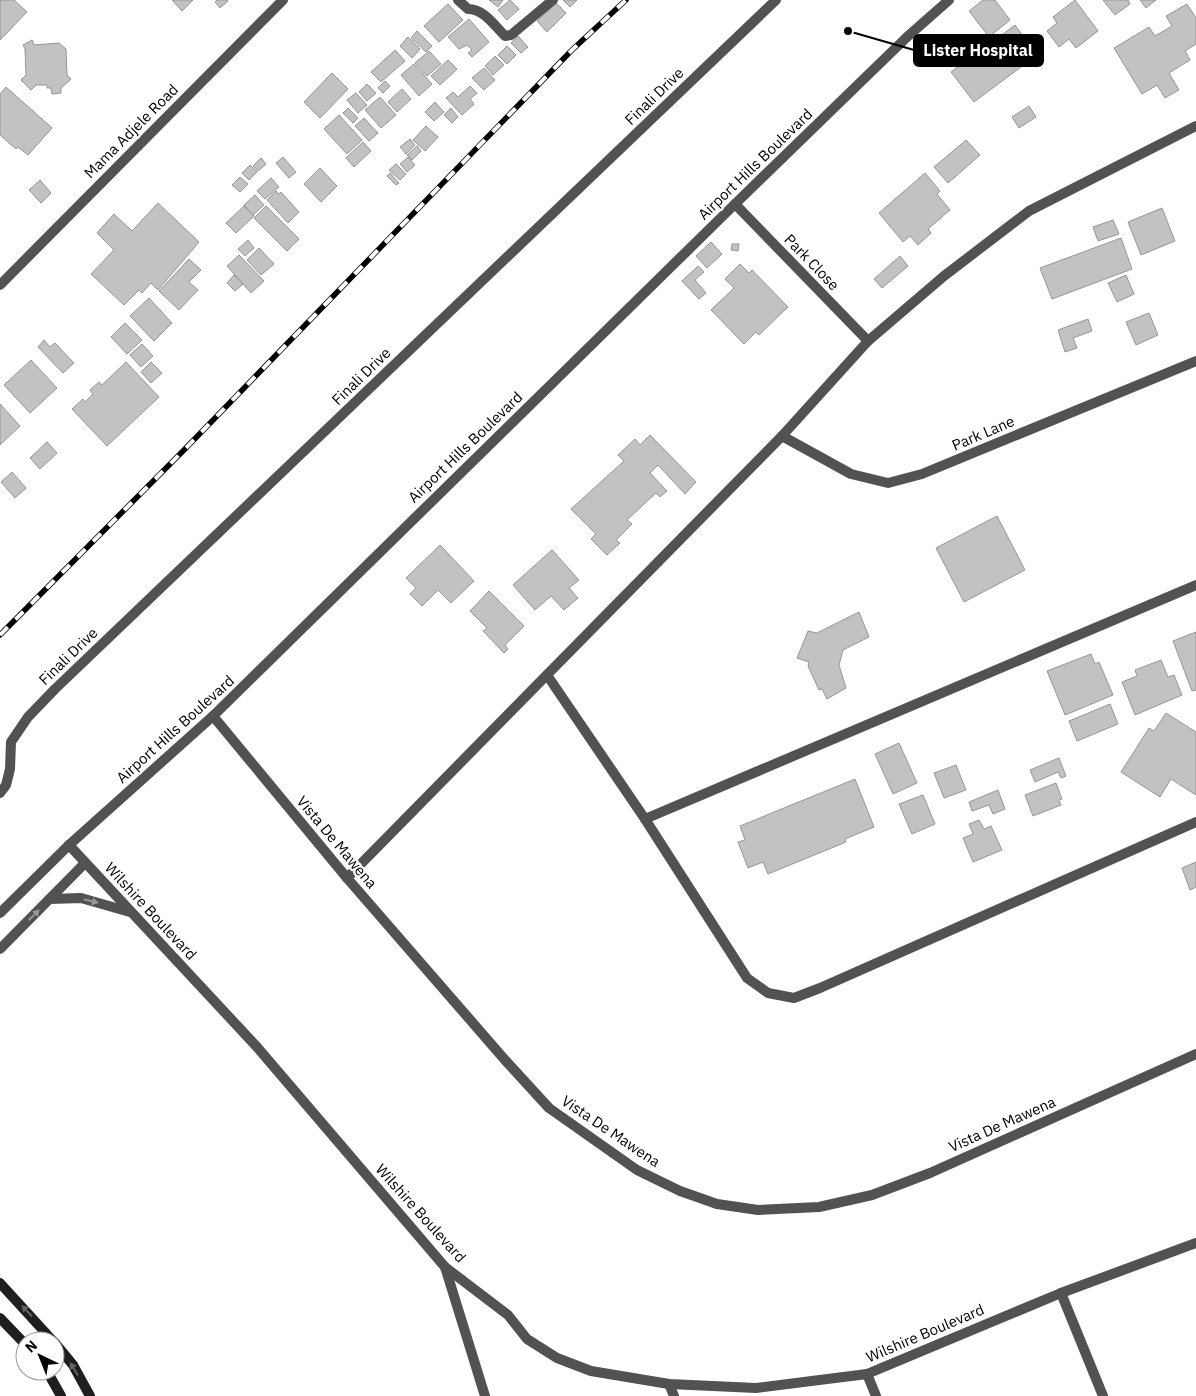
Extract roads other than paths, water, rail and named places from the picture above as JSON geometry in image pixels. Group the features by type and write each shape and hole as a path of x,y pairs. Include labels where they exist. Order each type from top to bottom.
{"main road":[{"path":"0,1283 44,1331"},
{"path":"0,1318 15,1334"},
{"path":"65,1356 90,1396"},
{"path":"53,1381 61,1396"}],"street":[{"name":"Mama Adjele Road","path":"0,285 283,0"},
{"path":"458,0 468,9 476,9 486,16 504,36 511,35 553,0"},
{"name":"Finali Drive","path":"0,793 6,785 10,769 11,742 28,717 55,689 776,0"},
{"name":"Airport Hills Boulevard","path":"0,913 69,846 213,716 906,37 949,0"},
{"path":"346,878 782,436 868,342 944,276 1029,212 1196,126"},
{"name":"Park Close","path":"735,204 868,342"},
{"name":"Park Lane","path":"782,436 851,474 888,483 922,474 1196,361"},
{"path":"646,819 1196,585"},
{"path":"547,675 646,819 747,978 768,993 794,998 1196,822"},
{"name":"Vista De Mawena","path":"213,716 346,878 549,1108 637,1170 680,1190 717,1204 758,1210 802,1208 819,1207 872,1195 930,1173 1196,1054"},
{"name":"Wilshire Boulevard","path":"69,846 257,1047 446,1266 508,1315 527,1339 557,1358 591,1371 669,1384 756,1388 866,1374 1061,1293 1196,1244"},
{"path":"0,949 86,863"},
{"path":"50,899 81,898 131,913"},
{"path":"446,1266 485,1396"},
{"path":"1061,1293 1103,1396"},
{"path":"866,1374 876,1396"},
{"path":"669,1384 674,1396"}],"railway":[{"path":"0,635 183,451 572,50 626,0"}],"place":[{"name":"Lister Hospital","path":"848,31"}]}
